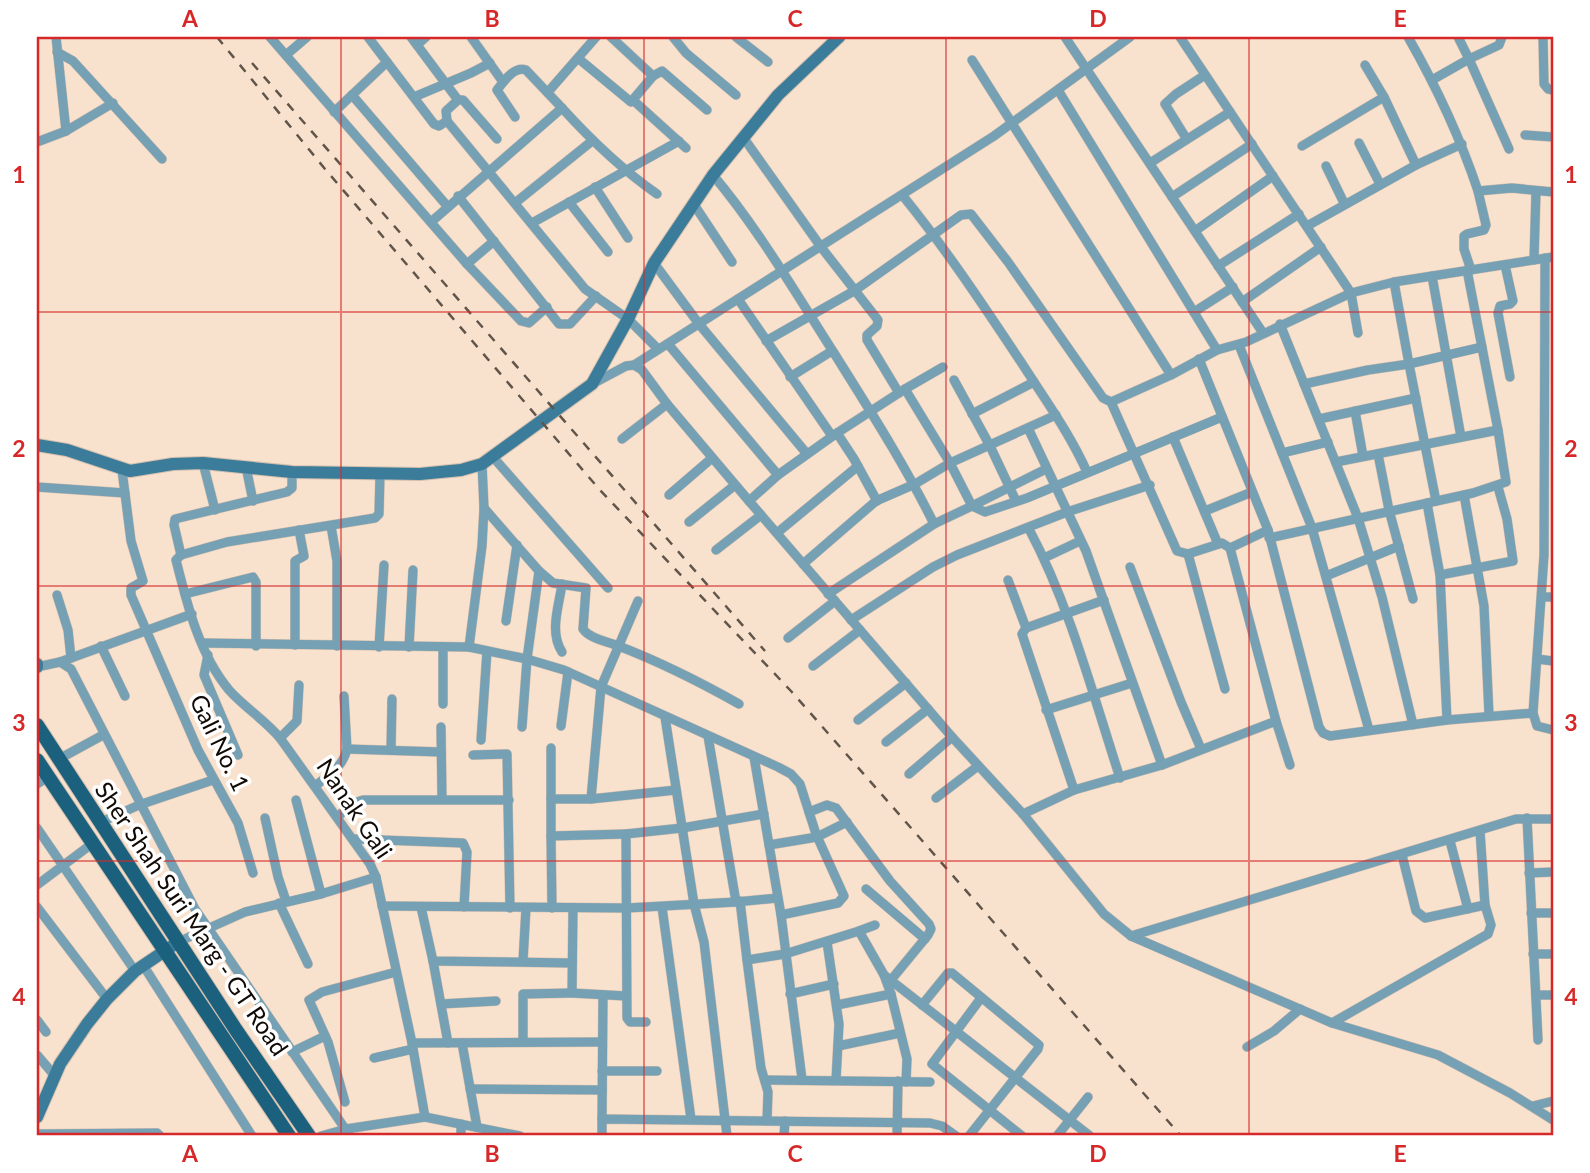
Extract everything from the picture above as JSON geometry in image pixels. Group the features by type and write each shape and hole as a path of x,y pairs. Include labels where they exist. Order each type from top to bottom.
{"main road":[{"name":"Sher Shah Suri Marg - GT Road","path":"37,725 99,823 309,1136"},
{"name":"Sher Shah Suri Marg - GT Road","path":"37,760 42,780 93,843 289,1136"}],"street":[{"path":"55,37 66,131"},
{"path":"270,37 467,264 523,322 529,323 547,307"},
{"path":"286,55 307,37"},
{"path":"368,37 435,125 440,126 447,121"},
{"path":"426,37 414,41 458,100"},
{"path":"471,37 503,82"},
{"path":"548,92 596,37"},
{"path":"611,37 653,76"},
{"path":"673,37 680,48 736,95"},
{"path":"736,37 768,62"},
{"path":"592,384 654,263 713,175 778,95 839,37"},
{"path":"1065,37 1263,333"},
{"path":"37,445 67,450 122,470 135,471 173,464 203,463 292,472 380,475 461,470 487,460 592,384 626,366 634,365 903,196 1012,124 1086,69 1117,40 1129,37"},
{"path":"1180,37 1351,293 1358,333"},
{"path":"1230,548 1268,534 1312,528 1464,495 1504,484 1507,480 1464,249 1464,236 1484,230 1486,225 1462,144 1408,37"},
{"path":"1458,37 1509,149"},
{"path":"1432,80 1499,45 1502,37"},
{"path":"1543,37 1545,84 1548,89 1553,90"},
{"path":"57,52 73,61 163,159"},
{"path":"579,59 629,101 634,101 686,148"},
{"path":"972,61 1171,375"},
{"path":"334,112 387,62"},
{"path":"414,97 489,63"},
{"path":"1365,65 1384,97 1416,165"},
{"path":"515,117 497,93 503,82 522,68 624,171 657,194"},
{"path":"634,101 653,76 662,71 707,110"},
{"path":"1186,138 1165,104 1205,75"},
{"path":"1058,90 1217,350"},
{"path":"352,95 447,207"},
{"path":"1302,146 1384,97"},
{"path":"497,139 463,100 458,100 446,111 447,121 585,289 625,316 659,349"},
{"path":"37,142 66,131 113,103"},
{"path":"431,222 562,108"},
{"path":"1150,163 1230,112"},
{"path":"1525,135 1553,137"},
{"path":"743,137 821,247 878,320 877,326 867,335 867,340 950,463 972,506 985,512 1016,501 1222,417"},
{"path":"515,203 592,141"},
{"path":"532,223 678,141"},
{"path":"1359,143 1380,184"},
{"path":"1172,197 1252,144"},
{"path":"1307,226 1344,203 1462,144"},
{"path":"1326,166 1344,203"},
{"path":"713,175 736,202 810,315 915,484 934,524"},
{"path":"1195,231 1273,176"},
{"path":"595,187 628,237"},
{"path":"1478,191 1512,188 1553,192"},
{"path":"1534,260 1536,191"},
{"path":"458,196 559,324 567,325 596,296"},
{"path":"903,196 934,235 1034,382 1072,440 1087,472"},
{"path":"569,202 608,252"},
{"path":"693,204 732,262"},
{"path":"766,341 854,291 961,215 971,214 975,217 1102,398 1111,402 1177,551 1188,554 1224,543 1230,548 1290,765"},
{"path":"1218,266 1299,214"},
{"path":"467,264 494,241"},
{"path":"1242,302 1321,247"},
{"path":"1111,402 1171,375 1217,350 1238,345 1351,293 1394,282 1549,258 1549,550 1532,718 1537,726 1553,730"},
{"path":"654,263 699,324 807,454"},
{"path":"1505,265 1513,301 1500,306 1498,313 1510,377"},
{"path":"1432,276 1461,437"},
{"path":"1394,282 1425,444 1440,575 1447,720"},
{"path":"1194,312 1233,287"},
{"path":"738,299 790,377 858,466 877,501"},
{"path":"1280,324 1357,518 1370,558 1413,725"},
{"path":"667,344 778,475"},
{"path":"1238,345 1312,528 1369,730"},
{"path":"1304,384 1482,347"},
{"path":"790,377 832,351"},
{"path":"1199,359 1268,534 1321,731 1331,736 1489,715 1532,713"},
{"path":"634,365 642,370 712,458 952,737 1023,814 1104,914 1131,936 1332,1023 1438,1055 1533,1106 1553,1120"},
{"path":"749,501 778,475 835,434 943,367"},
{"path":"954,380 1016,501"},
{"path":"972,414 1034,382"},
{"path":"1319,419 1416,398"},
{"path":"622,439 667,404"},
{"path":"1355,411 1363,456"},
{"path":"803,564 877,501 915,484 950,463 1056,415"},
{"path":"1028,428 1104,600 1162,765"},
{"path":"1336,462 1498,430"},
{"path":"1173,437 1218,544"},
{"path":"1282,453 1328,442"},
{"path":"1378,453 1389,510 1413,599"},
{"path":"669,495 712,458"},
{"path":"469,647 482,546 487,460"},
{"path":"487,460 608,588"},
{"path":"203,463 215,510"},
{"path":"777,533 858,466"},
{"path":"246,467 253,501"},
{"path":"788,638 831,597 934,524 1046,468"},
{"path":"37,487 125,493 122,470"},
{"path":"292,472 291,491 175,519 181,555 227,542 377,517 380,475"},
{"path":"689,522 735,485"},
{"path":"851,620 945,561 1067,512 1150,485"},
{"path":"1440,575 1508,563 1514,559 1498,486"},
{"path":"1205,511 1252,492"},
{"name":"Gali No. 1","path":"125,493 132,547 143,581 132,586 130,592 213,780 238,823 253,873"},
{"path":"1464,495 1484,606 1489,715"},
{"path":"484,508 553,583 586,588 584,632 706,685 739,704"},
{"path":"716,550 761,515"},
{"path":"331,526 337,561 337,646"},
{"path":"1029,529 1044,558 1065,613 1120,778"},
{"path":"295,645 295,561 303,559 304,556 299,530"},
{"path":"1044,558 1080,541"},
{"path":"506,621 517,545"},
{"path":"1326,576 1399,546"},
{"path":"1188,554 1225,689"},
{"name":"Nanak Gali","path":"181,555 176,560 184,594 208,655 231,691 280,738 365,853 376,877 425,1117"},
{"path":"379,647 384,565"},
{"path":"1130,568 1201,749"},
{"path":"409,647 413,570"},
{"path":"522,727 527,659 539,570"},
{"path":"184,594 253,577 256,582 256,646"},
{"path":"1009,580 1026,628"},
{"path":"562,584 556,630 556,639 562,652"},
{"path":"57,595 68,630 71,658"},
{"path":"1543,597 1553,597"},
{"path":"1074,790 1022,636 1026,628 1104,600"},
{"path":"591,799 601,687 638,601"},
{"path":"37,666 60,662 191,614"},
{"path":"813,666 860,630"},
{"path":"202,643 256,646 469,647 527,659 568,672 785,771 800,784 817,837 844,894 843,899 825,906 781,915"},
{"path":"101,646 125,696"},
{"path":"443,647 443,704"},
{"path":"481,740 487,651"},
{"path":"208,655 204,670 206,682 238,755"},
{"path":"1537,659 1553,661"},
{"path":"60,662 71,670 139,805 208,929 348,1133"},
{"path":"561,726 568,672"},
{"path":"858,720 906,683"},
{"path":"1046,710 1132,683"},
{"path":"280,738 297,721 299,685"},
{"path":"316,786 342,764 347,749 344,696"},
{"path":"391,750 392,699"},
{"path":"886,742 928,709"},
{"path":"666,717 694,904 704,942 727,1136"},
{"path":"1023,814 1074,790 1162,765 1276,721"},
{"path":"441,727 442,799"},
{"path":"59,759 103,735"},
{"path":"708,736 747,960 761,1068 765,1080 767,1120"},
{"path":"909,774 952,737"},
{"path":"551,748 552,908"},
{"path":"347,749 441,752"},
{"path":"473,755 507,754 510,908"},
{"path":"754,757 781,915 802,1079"},
{"path":"936,798 978,766"},
{"path":"99,823 139,805 213,780"},
{"path":"551,799 591,799 676,790"},
{"path":"296,800 321,894"},
{"path":"338,817 349,806 363,800 509,800"},
{"path":"809,812 831,805 847,822 890,881 929,924 931,929 925,939 888,977"},
{"path":"551,836 626,834 764,814"},
{"path":"265,818 282,902 308,964"},
{"path":"1131,936 1480,831 1527,818 1553,819"},
{"path":"1527,818 1538,1040"},
{"path":"769,845 817,837 847,822"},
{"path":"37,828 139,968 252,1136"},
{"path":"1332,1023 1484,938 1489,932 1491,925 1485,905 1480,831"},
{"path":"626,834 627,1020 646,1022"},
{"path":"354,839 463,843 467,852 464,907"},
{"path":"1450,841 1468,909"},
{"path":"37,885 93,843"},
{"path":"1402,855 1416,911 1420,916 1425,918 1485,905"},
{"path":"1529,873 1553,872"},
{"path":"37,1117 66,1053 107,999 139,968 178,942 246,912 321,894 376,877"},
{"path":"866,889 925,939"},
{"path":"382,906 627,908 778,898"},
{"path":"37,907 107,999"},
{"path":"421,907 448,1043"},
{"path":"662,907 691,1119"},
{"path":"523,961 526,908"},
{"path":"572,993 573,908"},
{"path":"1531,913 1553,913"},
{"path":"747,960 785,954 875,925"},
{"path":"859,931 888,977 1090,1136"},
{"path":"827,942 837,1005 836,1080"},
{"path":"1533,954 1553,954"},
{"path":"433,961 572,963"},
{"path":"345,1102 310,997 396,972"},
{"path":"922,1005 948,973 952,973 1039,1045 1016,1079 969,1136"},
{"path":"888,977 907,1059 902,1081 897,1136"},
{"path":"790,994 834,984"},
{"path":"523,1042 523,994 626,996"},
{"path":"837,1005 891,994"},
{"path":"602,1136 603,995"},
{"path":"1536,995 1553,995"},
{"path":"981,998 932,1064 1022,1136"},
{"path":"441,1004 496,1001"},
{"path":"1247,1047 1274,1031 1300,1009"},
{"path":"37,1020 47,1032"},
{"path":"838,1046 900,1033"},
{"path":"292,1052 325,1036"},
{"path":"373,1058 412,1046 448,1043 602,1042"},
{"path":"462,1043 477,1128"},
{"path":"37,1055 55,1076"},
{"path":"602,1071 657,1071"},
{"path":"765,1080 930,1082"},
{"path":"470,1089 602,1090"},
{"path":"1057,1136 1088,1097"},
{"path":"1533,1106 1553,1101"},
{"path":"321,1136 425,1117 520,1136"},
{"path":"602,1119 937,1124 956,1136"},
{"path":"784,1136 785,1121"},
{"path":"461,1124 461,1136"},
{"path":"37,1134 157,1133 160,1136"}],"railway":[{"path":"217,37 325,169 599,489 791,691 1181,1136"},
{"path":"252,63 765,651"}]}
